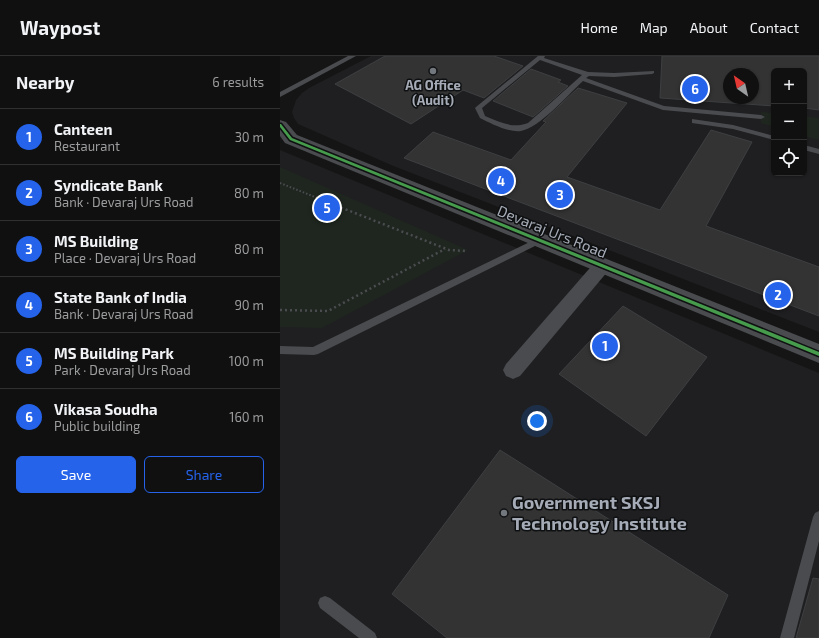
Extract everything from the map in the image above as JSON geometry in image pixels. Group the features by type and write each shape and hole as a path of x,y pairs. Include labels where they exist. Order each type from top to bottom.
{"street":[{"name":"Devaraj Urs Road","path":"280,125 291,139 819,354"},
{"path":"513,370 602,266"}],"lane":[{"path":"280,95 353,56"},
{"path":"652,72 584,76 530,125 519,129 500,125 482,117 478,108 540,57 584,76 663,108 761,117"},
{"path":"695,121 771,137"},
{"path":"807,148 819,152"},
{"path":"280,350 314,351 540,240"},
{"path":"787,638 819,517"},
{"path":"325,603 370,638"}],"path":[{"path":"280,183 445,248 465,250"},
{"path":"280,310 328,311 445,248"}],"shaded area":[{"path":"371,56 819,56 819,332 391,165 298,124 292,112 296,100 302,93"},
{"path":"761,112 771,113 771,126 761,123"},
{"path":"807,116 819,118 819,140 807,137"},
{"path":"280,150 819,373 819,638 280,638"},
{"path":"280,167 468,250 322,328 280,327"}],"building":[{"path":"385,56 494,56 523,66 484,98 463,90 411,124 335,84"},
{"path":"662,56 819,56 819,110 807,108 807,68 771,68 771,106 746,104 759,104 759,68 723,68 723,102 660,98"},
{"path":"531,69 561,80 558,82 568,86 533,117 493,101"},
{"path":"578,88 627,103 567,177 660,210 711,130 752,142 706,226 819,267 819,316 404,158 433,132 511,160 546,122 543,121"},
{"path":"623,306 707,357 646,436 559,374"},
{"name":"Government SKSJ Technology Institute","path":"500,450 728,595 709,638 447,638 392,594"},
{"path":"813,578 819,579 819,638 796,638"}],"cycle path":[{"path":"280,125 291,139 819,354"}],"place":[{"name":"AG Office (Audit)","path":"433,71"},
{"name":"Vikasa Soudha","path":"695,89"},
{"name":"State Bank of India","path":"501,181"},
{"name":"MS Building","path":"560,195"},
{"name":"MS Building Park","path":"327,208"},
{"name":"Syndicate Bank","path":"778,295"},
{"name":"Canteen","path":"605,346"},
{"name":"Government SKSJ Technology Institute","path":"504,513"}]}
